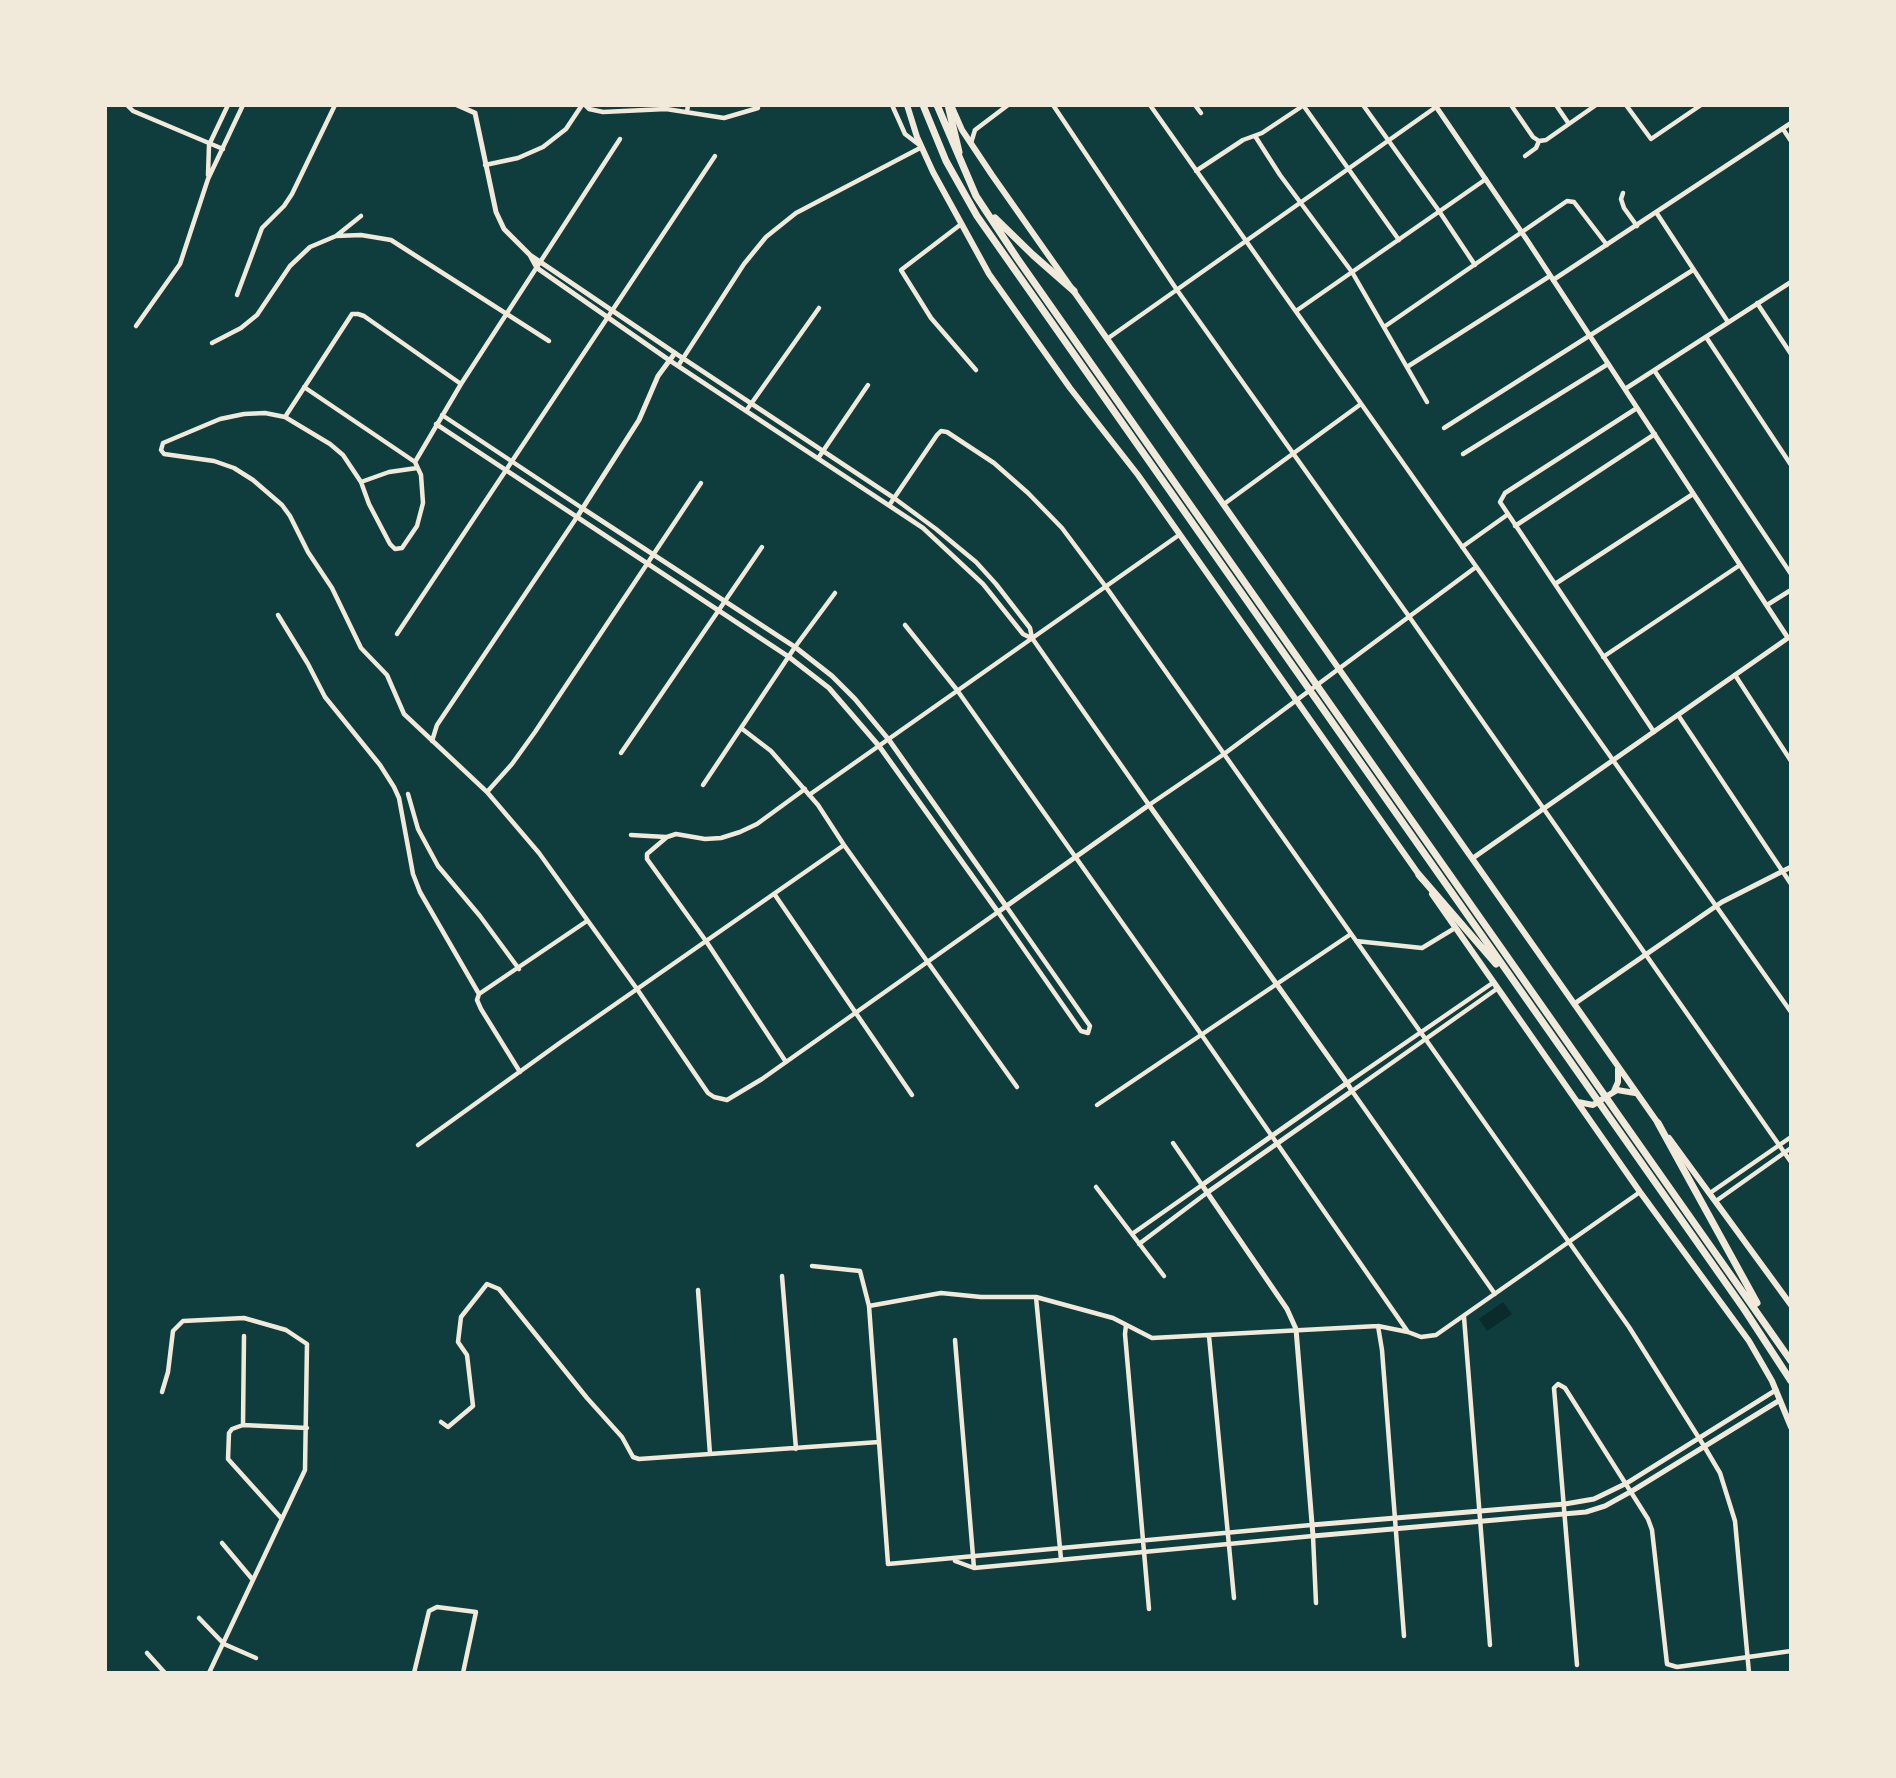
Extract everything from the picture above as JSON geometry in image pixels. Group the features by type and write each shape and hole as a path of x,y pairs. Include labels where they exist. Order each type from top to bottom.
{"highway":[{"path":"923,105 946,161 977,216 1760,1332 1791,1381"},
{"path":"937,105 983,207 1042,295 1791,1361"},
{"path":"950,105 965,172"},
{"path":"983,207 1074,290"},
{"path":"1419,875 1516,985"},
{"path":"1658,1122 1774,1335"}],"main road":[{"path":"907,105 922,148 960,225 1000,290 1070,388 1138,475 1640,1192 1743,1332 1776,1390 1791,1427"},
{"path":"950,105 971,144 1107,340 1473,858 1618,1069 1791,1305"},
{"path":"1614,1091 1618,1082 1618,1069"},
{"path":"1590,1119 1593,1105 1614,1091 1636,1093"},
{"path":"1578,1102 1593,1105"}],"street":[{"path":"127,105 209,145 223,149"},
{"path":"208,179 209,145 228,105"},
{"path":"136,326 180,264 208,179 243,105"},
{"path":"237,295 262,228 292,194 335,105"},
{"path":"457,105 475,113"},
{"path":"480,105 475,113 496,212 504,229 530,255 537,268 606,318 890,505 942,544 983,584 1023,634 1032,638"},
{"path":"485,165 518,158 544,147 566,129 583,105 603,112 646,107 724,118 758,108"},
{"path":"687,112 688,105"},
{"path":"678,366 744,264 766,237 796,213 922,148 905,134 892,105"},
{"path":"971,144 975,130 1008,105"},
{"path":"1053,105 1177,290 1791,1162"},
{"path":"1150,105 1791,1012"},
{"path":"1195,105 1201,113"},
{"path":"1196,171 1243,140 1262,134 1303,105 1399,240"},
{"path":"1363,105 1475,265"},
{"path":"1511,105 1533,137 1539,141 1546,140 1596,105"},
{"path":"1556,105 1569,124"},
{"path":"1626,105 1651,139 1701,105"},
{"path":"1107,340 1436,106 1522,232 1789,640 1473,858"},
{"path":"1407,367 1637,226 1791,123"},
{"path":"1783,129 1791,141"},
{"path":"962,130 975,130"},
{"path":"1255,136 1280,175 1352,272 1427,402"},
{"path":"361,482 416,465 461,384 620,139"},
{"path":"1525,156 1536,148 1539,141"},
{"path":"397,634 715,156"},
{"path":"1296,311 1486,179"},
{"path":"1623,193 1620,199 1637,226"},
{"path":"1384,327 1564,203 1574,202 1607,245"},
{"path":"1656,212 1728,322"},
{"path":"336,236 361,216"},
{"path":"960,225 901,270 931,318 976,370"},
{"path":"212,343 241,328 257,315 282,275 304,252 336,236 361,235 391,240 508,312 549,341"},
{"path":"530,255 682,359 894,498 936,528 976,562 1023,619 1032,638 1495,1294"},
{"path":"1444,428 1693,270"},
{"path":"1625,389 1791,282"},
{"path":"1757,303 1791,354"},
{"path":"746,411 819,307"},
{"path":"285,417 352,314 364,316 461,384"},
{"path":"1706,337 1791,465"},
{"path":"432,741 437,725 577,517 639,419 653,385 675,353"},
{"path":"1463,454 1608,364"},
{"path":"1654,370 1791,574"},
{"path":"819,457 868,385"},
{"path":"304,387 416,465 422,487 421,515 402,548 395,549 390,544 361,482 348,461 330,444 285,417 254,414 220,419 161,446 164,454 214,461 234,468 282,505 332,588 361,648 387,676 404,714 487,792 539,853 638,989 708,1093 727,1100 786,1062 1224,754 1476,567"},
{"path":"1224,503 1361,404"},
{"path":"1637,408 1505,493 1501,506 1654,732"},
{"path":"436,425 789,657 842,701 879,746 1081,1031 1089,1032 1090,1026 889,740 844,687 795,648 442,415"},
{"path":"890,505 941,431 947,432 994,463 1028,493 1062,528 1106,587 1629,1327 1704,1446 1720,1474 1732,1505 1749,1673"},
{"path":"1515,526 1655,434"},
{"path":"487,792 535,732 701,483"},
{"path":"1555,584 1693,494"},
{"path":"1462,548 1507,515"},
{"path":"809,795 1179,536"},
{"path":"621,753 762,547"},
{"path":"1603,657 1740,565"},
{"path":"1767,605 1791,590"},
{"path":"703,785 835,593"},
{"path":"278,615 325,697 380,765 394,787 399,798 413,874 420,892 479,994"},
{"path":"905,625 957,690 1411,1334"},
{"path":"1735,676 1791,761"},
{"path":"1678,715 1791,884"},
{"path":"741,728 771,751 805,789 1017,1087"},
{"path":"631,835 721,838 757,824 805,789"},
{"path":"408,794 418,829 438,866 480,916 519,969"},
{"path":"670,836 650,851 647,859 706,941 786,1062"},
{"path":"418,1145 844,845"},
{"path":"1574,1004 1716,907 1791,867"},
{"path":"775,895 912,1095"},
{"path":"520,1072 481,1009 477,1000 479,994 587,921"},
{"path":"1356,940 1422,948 1455,928"},
{"path":"1097,1104 1351,934"},
{"path":"1132,1234 1420,1032 1497,985"},
{"path":"1139,1244 1208,1192 1426,1040 1497,985"},
{"path":"1710,1193 1791,1137"},
{"path":"1173,1143 1287,1309 1296,1329 1316,1603"},
{"path":"1716,1201 1791,1148"},
{"path":"1096,1187 1164,1276"},
{"path":"869,1306 941,1293 981,1297 1036,1297 1113,1318 1152,1338 1378,1326 1421,1337 1436,1335 1640,1192"},
{"path":"813,1266 860,1271 869,1306 888,1564 1565,1504 1594,1499 1627,1483 1776,1390"},
{"path":"782,1276 796,1448"},
{"path":"441,1423 448,1427 473,1406 467,1355 458,1342 461,1317 487,1284 499,1289 622,1437 633,1458 879,1442"},
{"path":"698,1290 710,1454"},
{"path":"1036,1297 1061,1559"},
{"path":"1464,1317 1490,1645"},
{"path":"162,1392 168,1372 173,1331 183,1321 244,1318 286,1330 307,1344 305,1470 209,1673"},
{"path":"1126,1325 1149,1609"},
{"path":"1378,1326 1404,1636"},
{"path":"243,1425 244,1336"},
{"path":"1209,1336 1234,1598"},
{"path":"955,1340 974,1568"},
{"path":"1577,1665 1554,1388 1558,1384 1565,1388 1642,1506 1652,1530 1667,1664 1678,1667 1791,1651"},
{"path":"951,1560 974,1568 1566,1514 1605,1506 1780,1400"},
{"path":"282,1519 228,1459 229,1433 243,1425 307,1428"},
{"path":"222,1542 253,1580"},
{"path":"414,1673 432,1607 476,1612 463,1673"},
{"path":"199,1618 224,1644 256,1658"},
{"path":"147,1653 166,1673"}],"water":[{"path":"1503,1302 1512,1314 1487,1331 1479,1319"}]}
